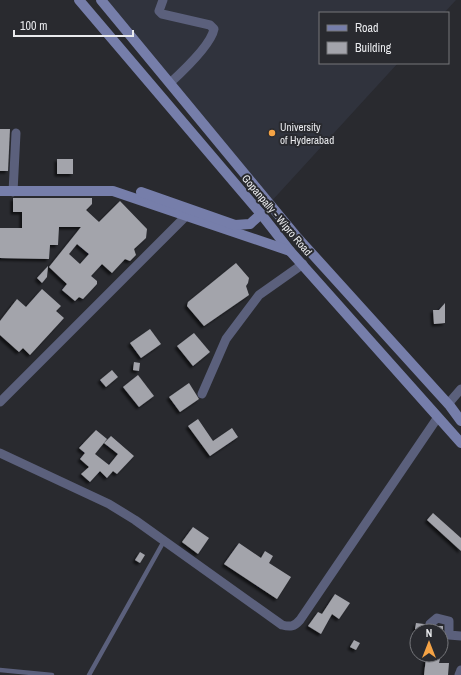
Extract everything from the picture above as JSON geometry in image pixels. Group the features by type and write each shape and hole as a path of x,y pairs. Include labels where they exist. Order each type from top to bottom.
{"main road":[{"name":"Gopanpally - Wipro Road","path":"79,0 261,214 290,251 461,443"},
{"name":"Gopanpally - Wipro Road","path":"101,0 296,236 448,404 461,421"},
{"path":"140,73 152,63"},
{"path":"149,84 162,74"},
{"path":"0,192 13,188 114,184 235,224 250,224 261,214"},
{"path":"0,185 13,188 113,191 290,251"}],"street":[{"path":"163,0 160,11 162,14 210,25 214,29 205,44 182,73 170,83"},
{"path":"13,188 16,133"},
{"path":"0,402 187,215"},
{"path":"202,394 226,339 259,295 303,264"},
{"path":"448,404 461,389"},
{"path":"0,453 109,504 135,520 164,542 244,596 282,625 296,625 438,417"},
{"path":"431,623 437,618 449,621 449,623"},
{"path":"449,635 461,636"},
{"path":"459,675 461,670"}],"lane":[{"path":"89,675 164,542"},
{"path":"0,670 52,675"}],"shaded area":[{"name":"University of Hyderabad","path":"99,0 456,0 445,12 319,12 319,64 397,64 269,204"}],"building":[{"path":"0,129 10,129 8,171 0,171"},
{"path":"57,159 73,159 73,174 57,174"},
{"path":"13,198 92,198 92,204 86,210 99,222 120,201 147,229 146,238 134,249 136,255 130,261 125,259 112,273 102,264 91,276 97,281 97,284 83,299 79,297 75,301 62,290 67,284 49,267 81,227 59,227 58,245 50,245 49,259 0,258 0,228 22,228 22,212 13,212","holes":["77,244 89,254 80,264 69,254"]},
{"path":"236,263 249,278 246,286 249,295 204,326 187,306 188,302"},
{"path":"48,266 47,277 42,283 37,278"},
{"path":"42,289 61,306 56,311 64,318 30,355 23,348 19,352 0,335 0,321 17,299 26,307"},
{"path":"445,303 445,323 434,324 433,310 439,310"},
{"path":"150,329 161,344 141,358 130,343"},
{"path":"194,333 210,352 193,366 177,346"},
{"path":"134,362 140,363 139,371 133,370"},
{"path":"112,370 118,377 106,387 100,380"},
{"path":"138,375 154,396 139,407 123,387"},
{"path":"189,383 199,399 180,412 169,397"},
{"path":"198,419 213,441 232,428 238,437 210,456 188,426"},
{"path":"96,430 107,439 95,454 109,465 118,454 104,443 111,436 134,456 117,474 113,471 107,478 100,471 90,482 81,474 89,467 80,459 85,453 79,448"},
{"path":"433,513 461,538 461,551 427,520"},
{"path":"193,527 209,538 198,554 182,542"},
{"path":"239,543 261,558 265,551 273,556 269,563 291,577 277,599 224,564"},
{"path":"140,552 145,555 140,563 135,560"},
{"path":"335,594 350,603 339,619 332,614 321,634 308,626 318,612 322,614"},
{"path":"354,640 360,643 356,650 350,647"},
{"path":"425,663 449,663 448,675 424,675"}],"place":[{"name":"University of Hyderabad","path":"272,133"}]}
